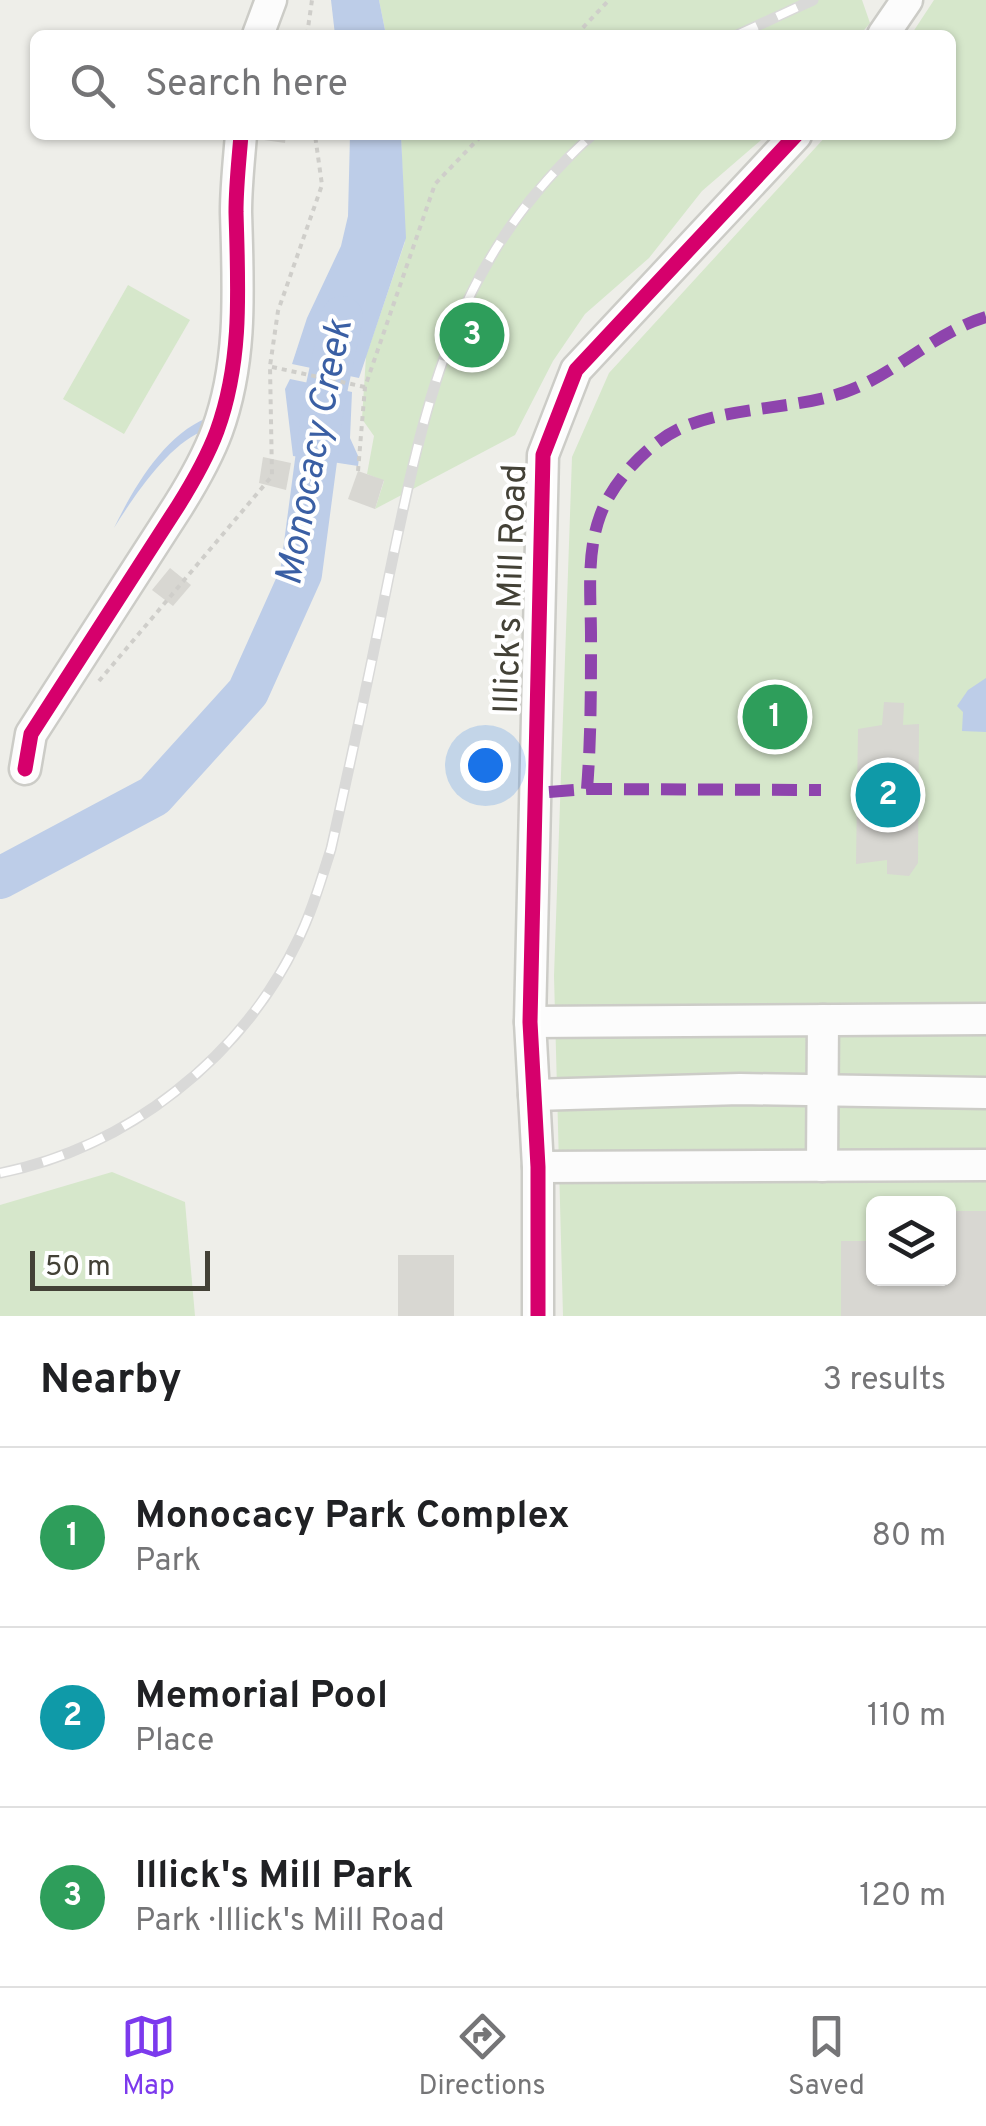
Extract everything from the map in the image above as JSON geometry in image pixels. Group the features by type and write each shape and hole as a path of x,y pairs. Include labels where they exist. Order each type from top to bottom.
{"street":[{"path":"260,30 271,0"},
{"path":"887,30 907,0"},
{"path":"25,770 31,734 178,506 217,431 232,373 239,322 236,209 241,140"},
{"name":"Illick's Mill Road","path":"538,1316 538,1167 530,1022 543,455 576,370 791,140"},
{"path":"530,1022 986,1018"},
{"path":"822,1166 823,1020"},
{"path":"534,1095 822,1090 986,1093"},
{"path":"538,1167 986,1166"}],"path":[{"path":"307,30 312,0"},
{"path":"581,30 609,0"},
{"path":"358,471 366,387 434,184 477,140"},
{"path":"270,366 366,387"}],"green space":[{"path":"379,0 862,0 870,23 864,30 385,30"},
{"path":"934,0 986,0 986,1316 563,1316 554,976 572,457 609,373 822,140 956,140 956,30 914,30"},
{"path":"401,140 761,140 702,191 649,258 585,314 553,361 515,435 375,509 384,481 367,474 374,436 362,419 366,356 405,242"},
{"path":"128,285 190,320 124,434 63,399"},
{"path":"112,1172 185,1202 195,1316 0,1316 0,1205"}],"water":[{"path":"331,0 379,0 385,30 334,30"},
{"name":"Monocacy Creek","path":"350,140 401,140 406,238 359,378 292,364 307,318 341,246 348,216"},
{"name":"Monocacy Creek","path":"290,379 352,392 350,438 359,458 358,466 293,456 285,389"},
{"path":"207,418 201,432 176,448 152,474 114,528 140,481 164,450 191,426"},
{"path":"986,678 986,732 962,731 963,712 957,706 968,690"}],"building":[{"path":"263,457 291,463 286,490 259,483"},
{"path":"358,471 384,480 375,509 348,499"},
{"path":"170,568 191,585 173,606 152,590"},
{"path":"884,702 904,703 903,725 919,724 918,863 909,876 887,874 887,860 856,864 858,729 882,725"},
{"path":"956,1211 986,1211 986,1316 841,1316 841,1241 866,1241 866,1286 956,1286"},
{"path":"398,1255 454,1255 454,1316 398,1316"}],"waterway":[{"name":"Monocacy Creek","path":"0,878 154,796 248,692 301,574 324,400 342,317"}],"railway":[{"path":"748,30 813,0"},
{"path":"0,1173 47,1161 135,1120 212,1059 245,1024 273,984 302,931 331,849 416,454 451,339 475,285 506,233 544,183 587,140"}],"marked path":[{"path":"549,792 587,789 593,545 606,503 633,465 656,443 681,428 721,416 845,392 880,376 948,333 986,317"},
{"path":"587,789 821,790"}],"cycle path":[{"path":"25,769 31,734 184,497 217,431 235,350 241,140"},
{"path":"538,1316 538,1167 530,1022 543,455 576,370 791,140"}],"place":[{"name":"Illick's Mill Park","path":"472,335"},
{"name":"Monocacy Park Complex","path":"775,717"},
{"name":"Memorial Pool","path":"888,795"}]}
